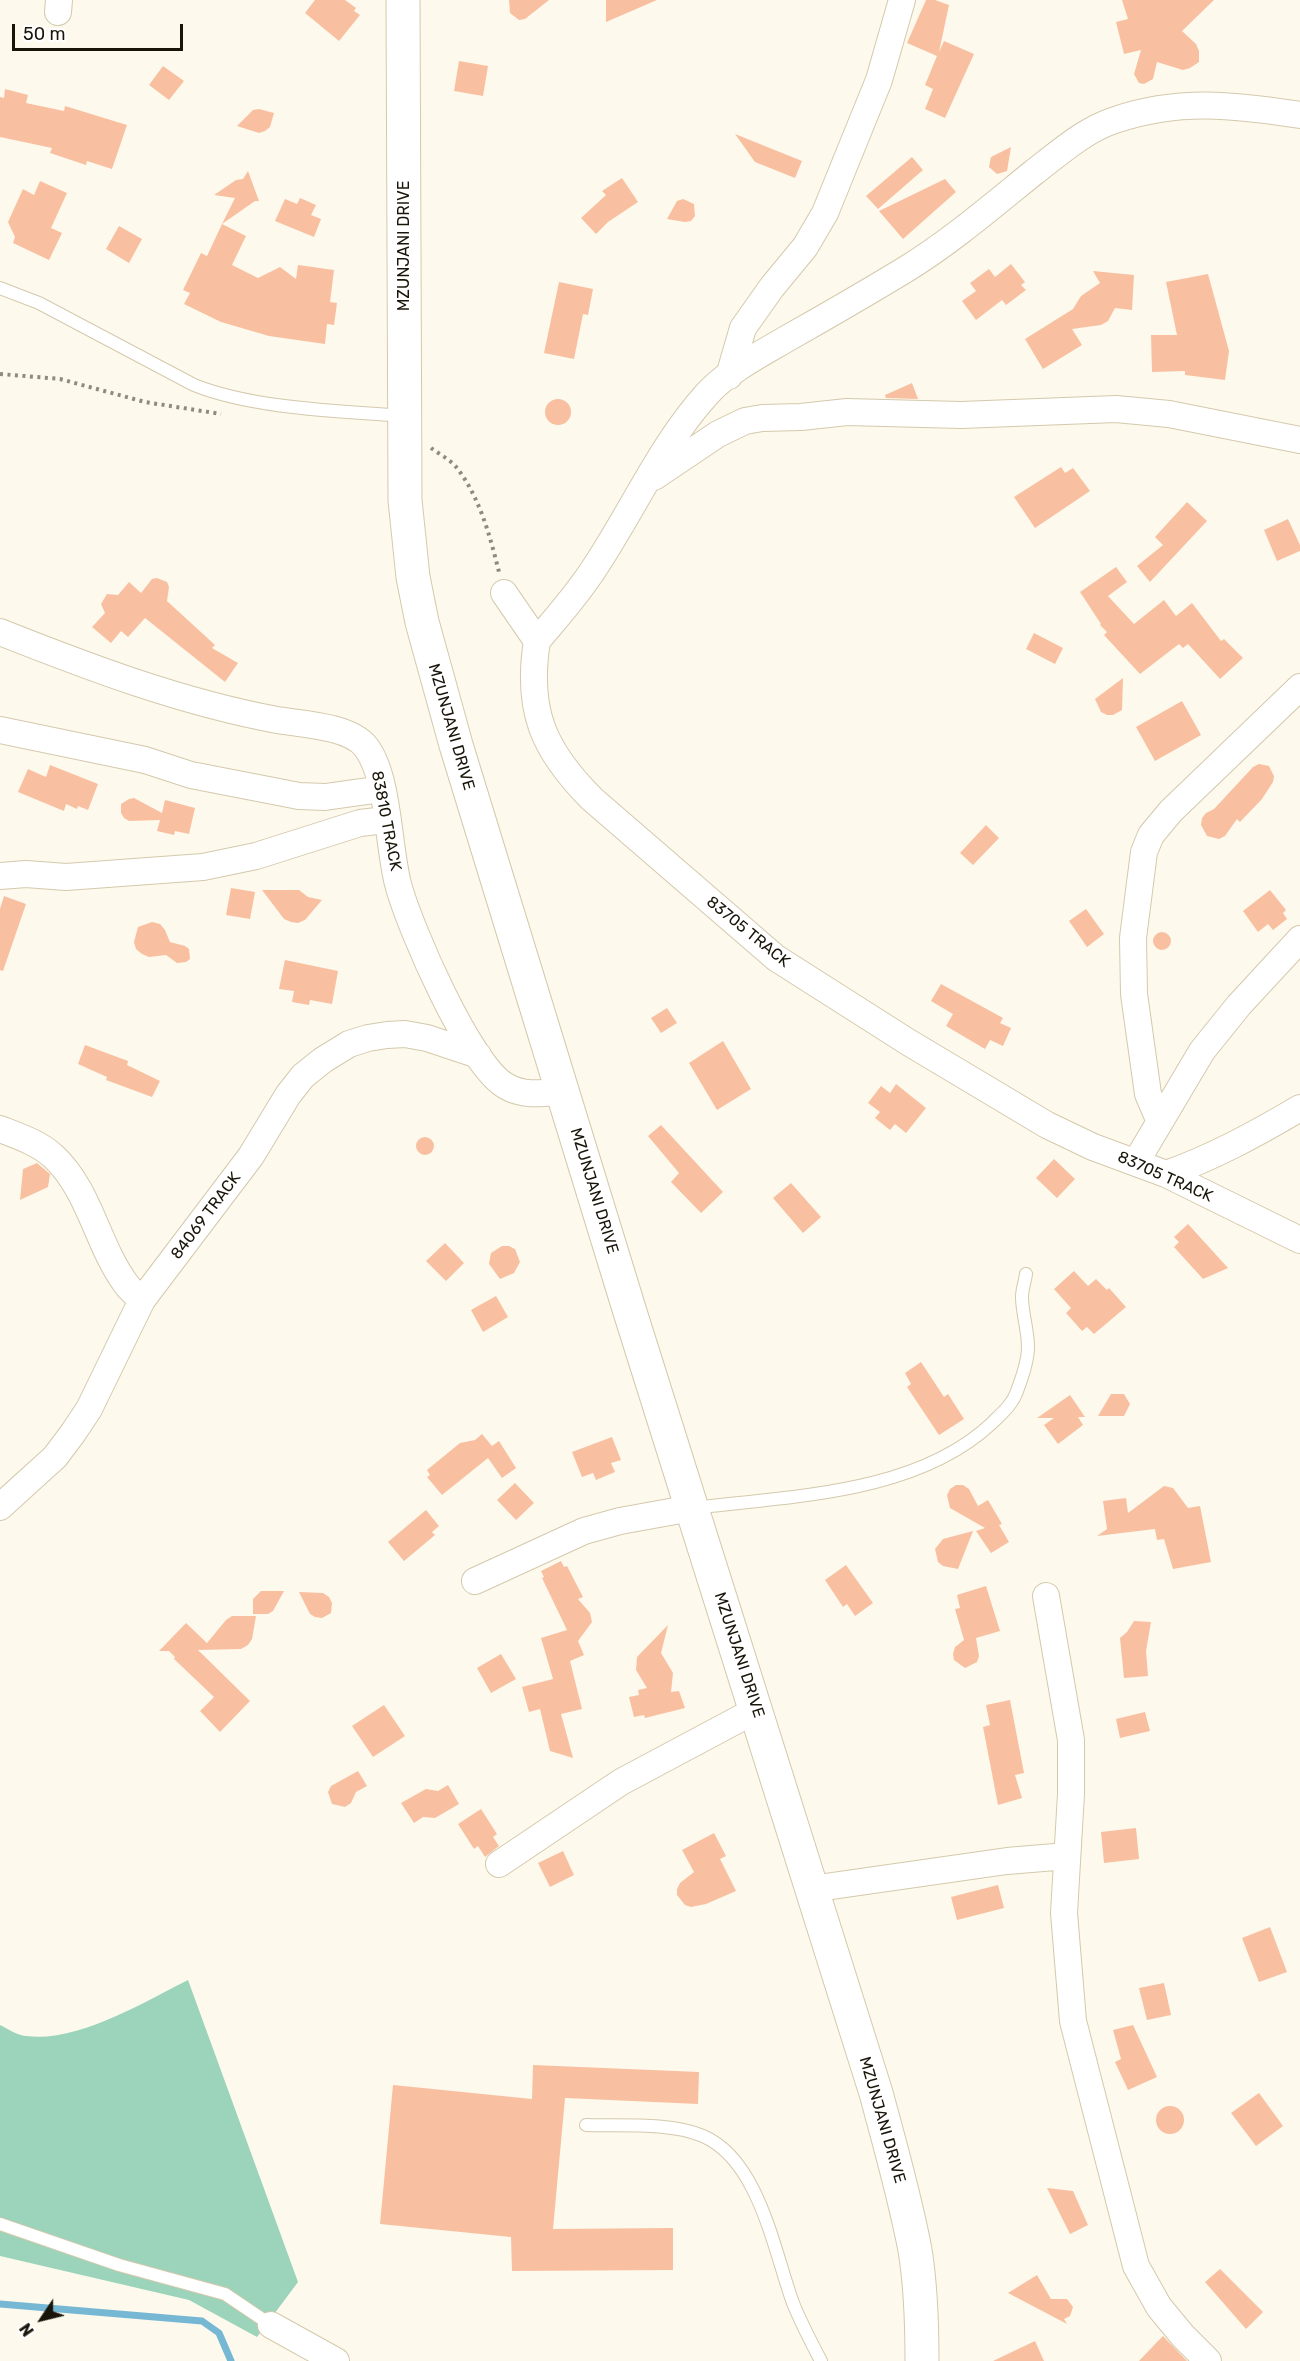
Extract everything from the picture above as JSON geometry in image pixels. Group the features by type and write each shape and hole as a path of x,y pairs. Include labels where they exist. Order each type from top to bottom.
{"main road":[{"name":"MZUNJANI DRIVE","path":"403,0 405,427 408,534 422,622 456,745 876,2093 905,2201 915,2252 920,2293 922,2361"}],"street":[{"path":"729,376 743,328 772,287 805,247 825,213 879,80 902,0"},
{"path":"504,593 537,641 576,595 690,413 710,391 755,358 906,269 942,245 1074,141 1112,121 1166,107 1199,104 1255,108 1300,115"},
{"path":"645,483 718,434 744,421 762,417 801,417 847,412 961,415 1116,409 1169,414 1300,440"},
{"name":"83810 TRACK","path":"0,632 195,702 346,733 361,741 368,749 382,789 398,884 412,924 445,998 478,1055 494,1077 505,1086 519,1092 542,1094 564,1091"},
{"name":"83705 TRACK","path":"537,641 533,681 536,707 542,728 570,777 592,799 776,958 976,1084 1047,1125 1093,1147 1166,1174 1300,1240"},
{"path":"1160,1122 1148,1094 1134,994 1133,938 1144,852 1151,835 1171,811 1300,687"},
{"path":"0,730 145,760 191,775 299,796 325,797 382,789"},
{"path":"0,876 26,874 66,877 203,867 256,856 360,824 386,820"},
{"path":"1136,1162 1202,1051 1239,1005 1300,939"},
{"name":"84069 TRACK","path":"0,1507 55,1457 73,1433 89,1409 142,1300 251,1155 288,1095 303,1076 349,1044 368,1038 405,1034 427,1038 478,1055"},
{"path":"1166,1174 1239,1144 1300,1108"},
{"path":"0,1129 27,1139 52,1155 69,1174 93,1217 114,1265 127,1286 142,1300"},
{"path":"475,1581 584,1532 620,1521 693,1508"},
{"path":"1046,1596 1071,1740 1064,1912 1073,2021 1136,2266 1159,2307 1182,2336 1208,2361"},
{"path":"499,1864 621,1782 756,1710"},
{"path":"811,1889 1067,1856"},
{"path":"271,2325 336,2361"}],"lane":[{"path":"0,288 39,303 213,393 405,427"},
{"path":"693,1508 813,1494 881,1481 918,1469 980,1434 1017,1394 1028,1347 1022,1296 1026,1274"},
{"path":"585,2125 676,2129 703,2136 723,2148 737,2162 760,2200 794,2306 821,2361"},
{"path":"0,2224 119,2265 225,2294 271,2325"}],"path":[{"path":"405,427 456,466 488,528 504,593"}],"green space":[{"path":"188,1980 298,2282 257,2337 189,2300 0,2256 0,2025 26,2036 46,2037 67,2033 110,2019"}],"building":[{"path":"315,0 345,0 356,8 354,11 360,15 339,41 305,13"},
{"path":"509,0 549,0 525,19 519,20 510,13"},
{"path":"606,0 657,0 606,22"},
{"path":"926,0 935,0 949,5 939,52 944,41 974,54 945,118 925,109 933,89 925,85 937,56 907,43"},
{"path":"1122,0 1214,0 1182,31 1196,44 1199,51 1199,62 1183,70 1157,62 1153,79 1144,84 1139,83 1134,74 1141,50 1124,54 1116,22 1128,19"},
{"path":"459,61 488,66 483,96 454,91"},
{"path":"163,66 184,81 169,100 149,85"},
{"path":"5,89 28,95 26,103 64,111 65,106 127,125 112,169 87,161 86,165 50,153 52,148 0,137 0,97 4,98"},
{"path":"259,109 274,113 270,127 265,131 259,133 237,126 253,110"},
{"path":"735,134 802,161 795,178 755,162"},
{"path":"1011,147 1007,171 997,174 989,167 991,157"},
{"path":"912,157 923,170 878,209 866,196"},
{"path":"248,171 259,201 255,201 222,224 235,198 214,195 236,180 243,179"},
{"path":"622,178 638,202 608,222 596,234 581,218 606,195 602,191"},
{"path":"945,179 956,192 903,239 879,211"},
{"path":"40,181 67,193 51,228 62,233 49,260 13,243 15,237 8,222 23,189 34,195"},
{"path":"300,198 316,205 311,215 321,219 314,237 275,221 285,199 297,204"},
{"path":"683,199 694,204 695,216 691,221 667,219 677,201"},
{"path":"222,224 246,236 232,265 258,278 280,267 296,279 298,265 334,270 330,302 337,303 334,325 327,324 325,344 269,336 221,322 184,304 190,293 183,290 201,253 207,256"},
{"path":"119,226 142,239 129,263 106,249"},
{"path":"1011,264 1025,282 1021,285 1026,290 1006,305 1002,300 976,320 962,301 976,291 970,283 989,269 995,277"},
{"path":"1093,271 1134,275 1132,310 1115,308 1108,321 1101,325 1072,329 1082,345 1043,369 1025,339 1073,309 1081,296 1100,283"},
{"path":"1208,274 1229,351 1225,380 1185,375 1185,371 1152,372 1151,335 1177,335 1166,282"},
{"path":"559,282 593,289 588,315 583,314 574,359 544,353"},
{"path":"912,383 918,399 886,398 885,395"},
{"path":"558,399 567,403 571,412 567,421 558,425 549,421 545,412 549,403"},
{"path":"1061,467 1065,473 1073,468 1090,491 1035,528 1014,497"},
{"path":"1187,502 1207,521 1150,582 1137,566 1163,545 1155,537"},
{"path":"1288,519 1300,545 1300,551 1277,561 1264,530"},
{"path":"1116,567 1127,582 1108,596 1134,624 1164,600 1176,616 1192,603 1221,641 1224,639 1243,658 1220,679 1188,644 1183,648 1179,644 1140,674 1104,635 1107,632 1100,625 1080,592"},
{"path":"157,578 167,582 169,587 167,601 215,645 212,648 238,663 225,682 145,618 128,637 121,631 111,643 92,627 105,613 101,604 107,594 118,595 129,582 141,593 152,579"},
{"path":"1034,633 1063,648 1055,664 1026,649"},
{"path":"1123,678 1122,710 1113,715 1101,712 1095,699"},
{"path":"1182,701 1201,735 1155,761 1136,727"},
{"path":"1259,764 1269,766 1274,776 1273,782 1262,799 1240,822 1237,819 1225,836 1219,839 1207,836 1201,825 1202,818 1214,809 1253,767"},
{"path":"50,765 98,784 88,810 78,806 77,809 66,804 64,811 18,792 28,769 46,777"},
{"path":"134,798 162,813 165,800 195,808 189,834 175,831 174,835 157,831 160,820 129,821 124,818 121,813 121,804"},
{"path":"986,825 999,838 973,865 960,853"},
{"path":"231,888 255,892 250,919 226,915"},
{"path":"262,890 299,890 308,897 322,900 305,920 298,923 291,922 284,919"},
{"path":"1270,890 1286,910 1283,913 1287,919 1273,930 1268,924 1258,932 1243,911"},
{"path":"4,896 26,904 3,971 0,970 0,909"},
{"path":"1086,909 1104,934 1087,947 1069,921"},
{"path":"152,922 160,924 170,942 189,949 190,959 177,963 166,955 149,957 136,949 134,942 138,927"},
{"path":"1162,932 1168,935 1171,941 1168,947 1162,950 1156,947 1153,941 1156,935"},
{"path":"285,960 338,971 332,1004 310,1000 309,1005 292,1002 294,991 279,989"},
{"path":"941,984 1003,1018 1000,1023 1011,1028 1003,1046 990,1040 985,1049 946,1026 953,1014 931,1001"},
{"path":"667,1008 677,1023 661,1033 651,1018"},
{"path":"723,1041 751,1089 717,1110 689,1063"},
{"path":"85,1045 128,1061 127,1065 160,1081 152,1097 106,1080 107,1077 78,1064"},
{"path":"896,1084 926,1108 906,1133 895,1124 890,1130 875,1118 880,1112 868,1103 881,1086 890,1093"},
{"path":"661,1125 723,1192 701,1213 671,1182 679,1173 648,1136"},
{"path":"421,1137 429,1137 434,1142 432,1153 421,1155 416,1150 416,1142"},
{"path":"1054,1159 1075,1179 1057,1198 1036,1178"},
{"path":"37,1163 50,1174 48,1187 20,1200 23,1169"},
{"path":"791,1183 821,1217 803,1233 773,1198"},
{"path":"1188,1224 1228,1268 1203,1279 1174,1247 1179,1242 1174,1237"},
{"path":"445,1243 464,1263 446,1281 426,1261"},
{"path":"502,1246 515,1249 520,1262 514,1273 500,1279 489,1264 491,1253"},
{"path":"1074,1271 1088,1286 1096,1279 1107,1290 1109,1288 1126,1307 1094,1334 1087,1327 1082,1331 1066,1313 1071,1308 1054,1289"},
{"path":"496,1296 508,1317 483,1332 471,1310"},
{"path":"921,1362 944,1397 948,1394 964,1419 939,1435 907,1387 911,1384 905,1373"},
{"path":"1111,1394 1124,1394 1130,1404 1124,1416 1098,1416"},
{"path":"1070,1395 1085,1417 1078,1417 1083,1425 1058,1444 1044,1425 1054,1418 1037,1418"},
{"path":"482,1434 492,1446 499,1441 516,1468 502,1478 488,1458 442,1495 427,1477 430,1475 427,1470 460,1443 475,1440"},
{"path":"612,1437 621,1460 611,1463 615,1472 596,1480 593,1473 582,1477 572,1452"},
{"path":"515,1483 534,1503 516,1520 497,1500"},
{"path":"956,1485 963,1485 969,1489 978,1506 988,1500 1009,1542 991,1553 976,1531 985,1528 950,1508 947,1495"},
{"path":"1164,1486 1173,1488 1188,1508 1200,1506 1211,1562 1173,1569 1164,1539 1157,1540 1155,1529 1097,1536 1107,1529 1103,1501 1126,1498 1128,1513"},
{"path":"426,1510 439,1526 432,1532 435,1535 404,1561 388,1542"},
{"path":"973,1531 958,1569 943,1566 938,1562 935,1549 943,1539"},
{"path":"561,1561 564,1567 567,1566 583,1597 578,1599 590,1613 592,1622 578,1641 584,1655 570,1661 582,1709 561,1714 573,1758 550,1751 540,1709 529,1712 522,1687 553,1679 541,1638 567,1630 542,1578 544,1577 541,1571"},
{"path":"846,1565 873,1603 855,1616 847,1604 843,1607 825,1580"},
{"path":"986,1586 1000,1631 976,1638 979,1656 977,1662 965,1668 954,1660 953,1654 955,1647 964,1640 955,1609 960,1608 957,1595"},
{"path":"261,1591 284,1591 273,1611 268,1614 253,1614 253,1599"},
{"path":"299,1592 323,1593 332,1603 331,1613 322,1618 310,1614"},
{"path":"232,1616 256,1616 252,1639 248,1645 241,1649 198,1650 250,1701 220,1732 200,1711 214,1697 174,1659 175,1657 169,1651 159,1651 186,1623 207,1643"},
{"path":"1134,1621 1151,1622 1146,1651 1148,1676 1124,1678 1120,1638"},
{"path":"668,1625 661,1653 673,1673 671,1692 679,1691 685,1708 645,1718 644,1715 634,1717 629,1697 639,1695 638,1690 647,1688 636,1670 637,1657"},
{"path":"501,1654 516,1679 491,1693 477,1668"},
{"path":"1010,1700 1024,1773 1015,1775 1022,1798 998,1805 983,1727 990,1725 986,1705"},
{"path":"384,1705 405,1736 373,1757 352,1726"},
{"path":"1145,1712 1150,1731 1120,1738 1116,1719"},
{"path":"358,1771 367,1786 356,1792 351,1803 345,1807 332,1804 328,1792 331,1786"},
{"path":"448,1785 459,1804 435,1818 423,1817 414,1823 401,1803 426,1789 438,1791"},
{"path":"481,1809 497,1834 493,1837 499,1846 485,1857 478,1846 474,1849 458,1824"},
{"path":"1136,1828 1139,1859 1104,1863 1101,1832"},
{"path":"714,1833 726,1856 720,1859 736,1891 706,1904 691,1907 685,1905 677,1895 677,1889 680,1883 694,1872 682,1850"},
{"path":"563,1851 574,1875 550,1887 538,1863"},
{"path":"998,1885 1004,1908 957,1920 951,1897"},
{"path":"1270,1927 1287,1972 1259,1982 1242,1938"},
{"path":"1164,1983 1171,2015 1147,2020 1139,1988"},
{"path":"1133,2025 1157,2077 1128,2090 1115,2062 1121,2059 1113,2030"},
{"path":"533,2065 699,2072 698,2104 565,2098 553,2229 673,2228 673,2270 512,2271 511,2237 380,2224 393,2085 532,2099"},
{"path":"1259,2093 1283,2126 1256,2146 1231,2113"},
{"path":"1170,2106 1180,2110 1184,2120 1180,2130 1170,2134 1160,2130 1156,2120 1160,2110"},
{"path":"1047,2188 1073,2191 1088,2225 1070,2234"},
{"path":"1220,2269 1263,2312 1246,2329 1205,2282"},
{"path":"1037,2275 1051,2299 1067,2299 1073,2307 1070,2316 1064,2319 1067,2324 1008,2293"},
{"path":"1163,2336 1187,2361 1139,2361 1157,2342"},
{"path":"1035,2341 1044,2361 993,2361"}],"waterway":[{"path":"0,2304 202,2321 219,2333 231,2361"}]}
